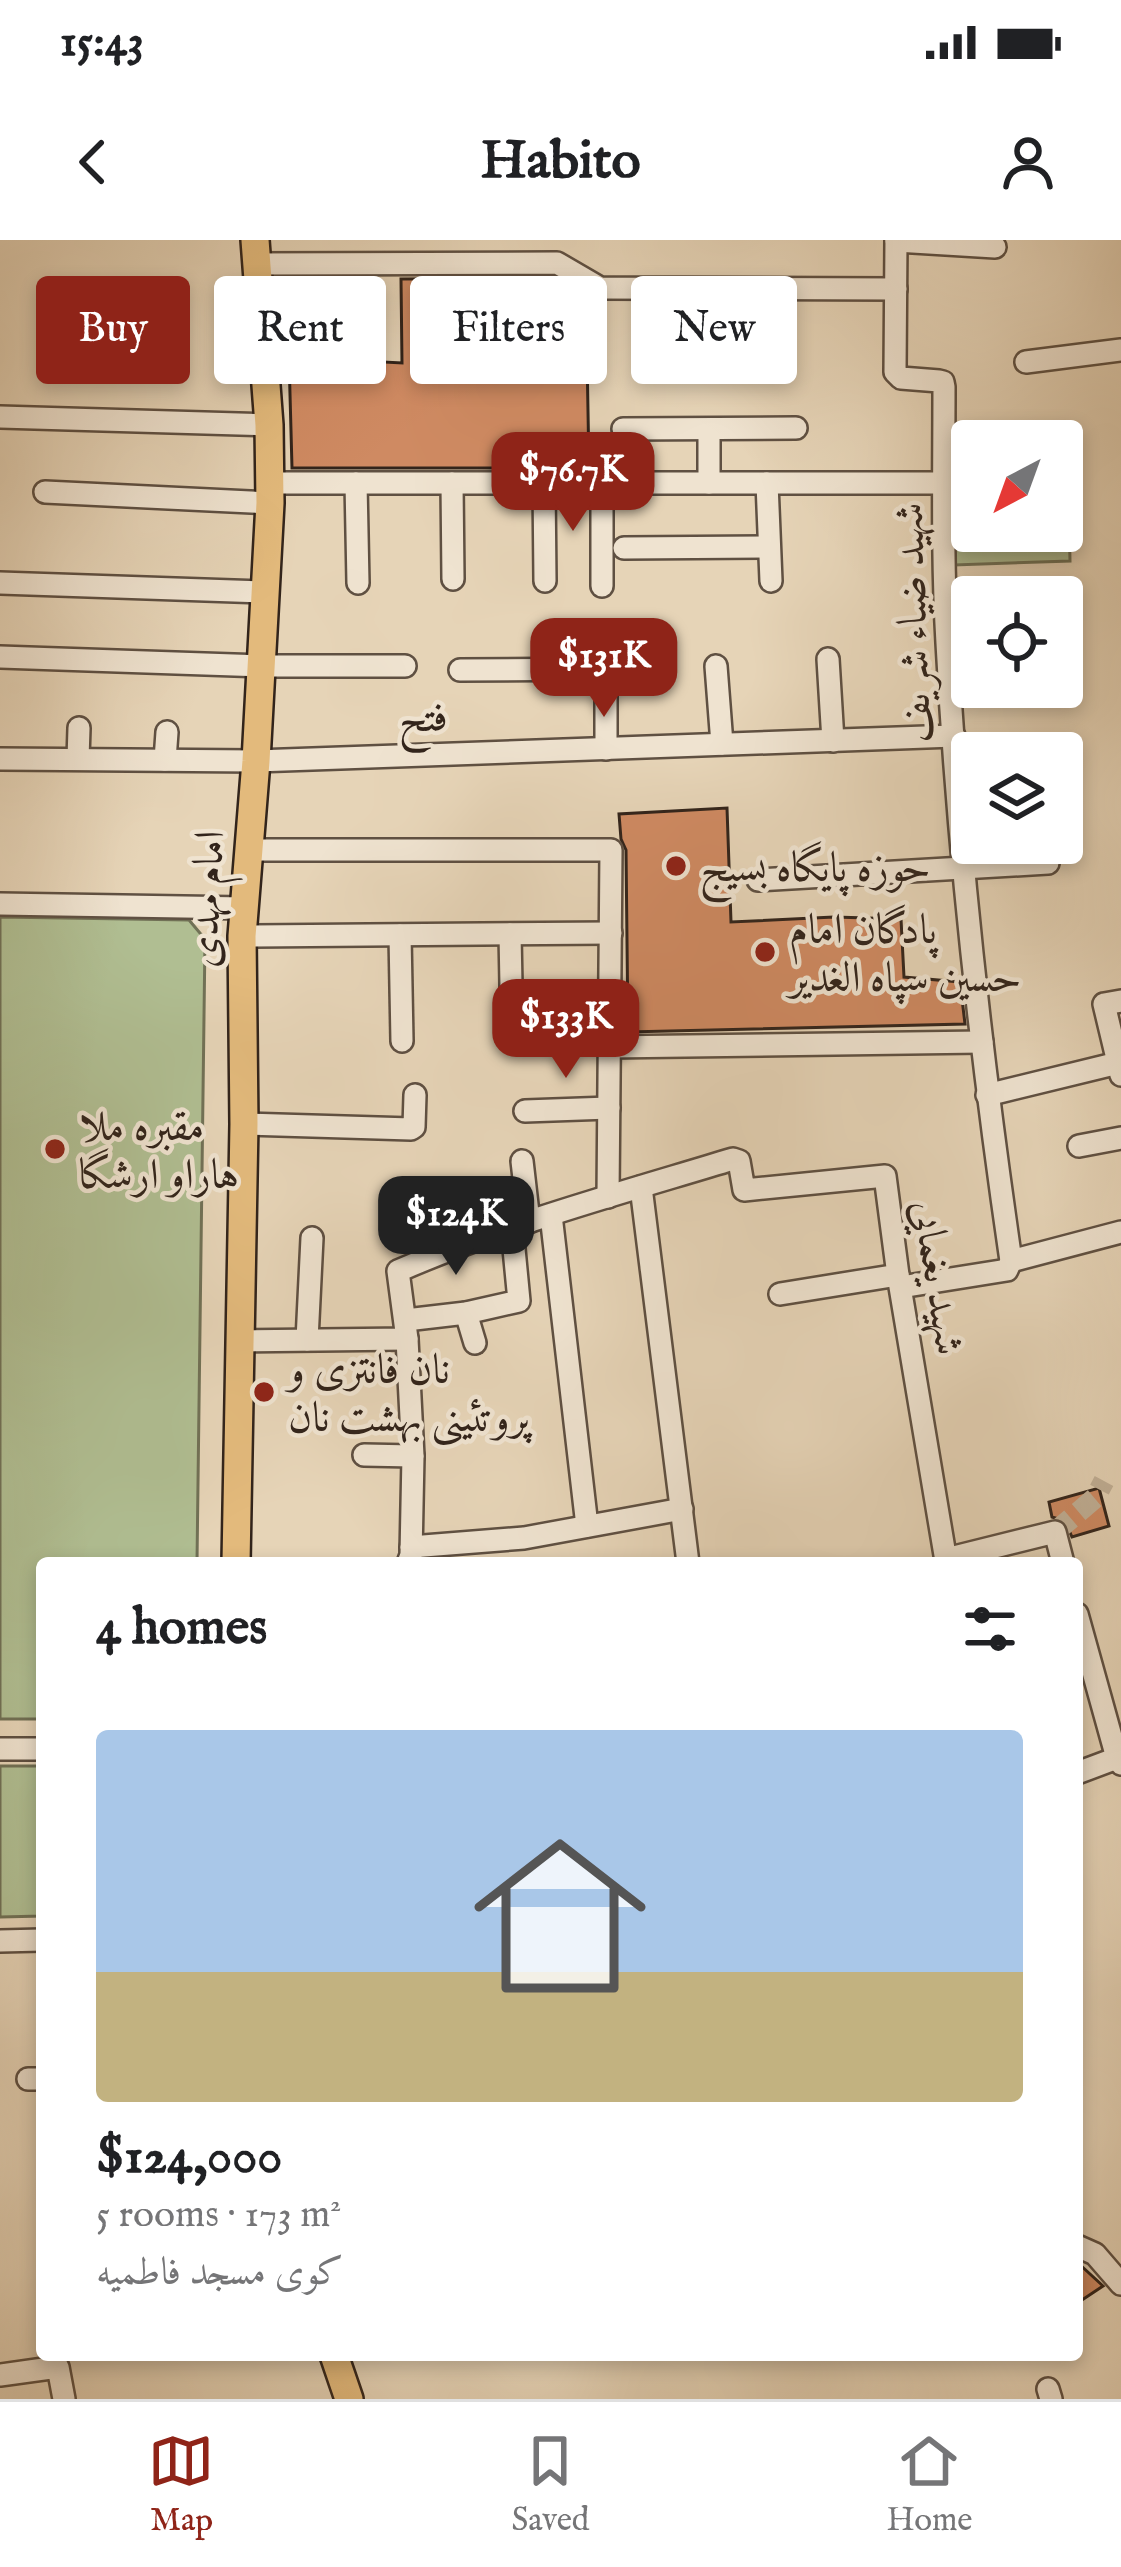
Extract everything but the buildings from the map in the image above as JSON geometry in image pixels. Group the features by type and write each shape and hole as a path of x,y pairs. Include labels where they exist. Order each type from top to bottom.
{"main road":[{"name":"امام مهدی","path":"236,1557 243,922 270,493 256,252"},
{"path":"336,2361 349,2399"}],"street":[{"path":"896,240 995,247"},
{"name":"شهید ضیاء شریف","path":"896,240 896,376 943,382 947,639 954,732"},
{"path":"256,252 557,263 600,288 896,289"},
{"path":"1026,362 1121,350"},
{"path":"0,417 268,425"},
{"path":"623,430 796,428"},
{"path":"709,429 709,483"},
{"path":"45,492 270,493 356,483 944,483"},
{"path":"356,483 358,583"},
{"path":"452,483 453,579"},
{"path":"544,483 545,581"},
{"path":"602,483 602,586"},
{"path":"767,483 771,581"},
{"path":"624,548 770,547"},
{"path":"0,583 265,592"},
{"path":"0,657 405,667"},
{"path":"827,659 833,741"},
{"path":"716,666 722,744"},
{"path":"460,670 601,670 606,676 605,748"},
{"path":"78,759 79,728"},
{"path":"165,760 167,732"},
{"name":"فتح","path":"0,759 256,761 951,736"},
{"path":"249,850 608,848 612,853 608,1197"},
{"name":"شهید ضیاء شریف","path":"965,864 986,1095 1012,1261"},
{"path":"758,880 1034,864"},
{"path":"0,904 400,935 611,933"},
{"path":"510,934 512,1036"},
{"path":"400,935 402,1041"},
{"path":"986,1095 1120,1070 1113,1002"},
{"path":"609,1047 982,1042"},
{"path":"244,1124 411,1129 415,1094"},
{"path":"525,1111 609,1108"},
{"path":"1078,1146 1121,1138"},
{"name":"شهید یغمایی","path":"641,1187 733,1159 739,1161 744,1190 885,1176 945,1557"},
{"path":"522,1161 587,1526"},
{"path":"682,1509 524,1538 472,1553 410,1555 413,1456 398,1271 531,1221 641,1187 682,1509 687,1557"},
{"path":"240,1341 307,1340 406,1329 517,1303 531,1221"},
{"path":"780,1294 1007,1270 1012,1261 1121,1232"},
{"path":"307,1340 312,1238"},
{"path":"466,1313 475,1343"},
{"path":"364,1455 413,1456"},
{"name":"شهید یغمایی","path":"958,1557 1054,1532 1061,1557"},
{"path":"1083,1635 1119,1761 1083,1770"},
{"path":"0,1749 36,1749"},
{"path":"0,1941 36,1940"},
{"path":"1083,2249 1095,2254 1121,2284"},
{"path":"0,2375 58,2367 64,2399"}],"green space":[{"path":"954,552 1070,552 1070,561 954,565"},
{"path":"0,917 189,920 205,939 197,1557 36,1557 36,1719 0,1719"},
{"path":"0,1766 36,1766 36,1916 0,1917"}],"tunnel":[{"path":"1055,1532 1095,1498 1104,1481"}],"place":[{"name":"حوزه پایگاه بسیج","path":"676,866"},
{"name":"پادگان امام حسین سپاه الغدیر","path":"765,952"},
{"name":"مقبره ملا هاراو ارشگا","path":"55,1149"},
{"name":"نان فانتزی و پروتئینی بهشت نان","path":"264,1392"}]}
